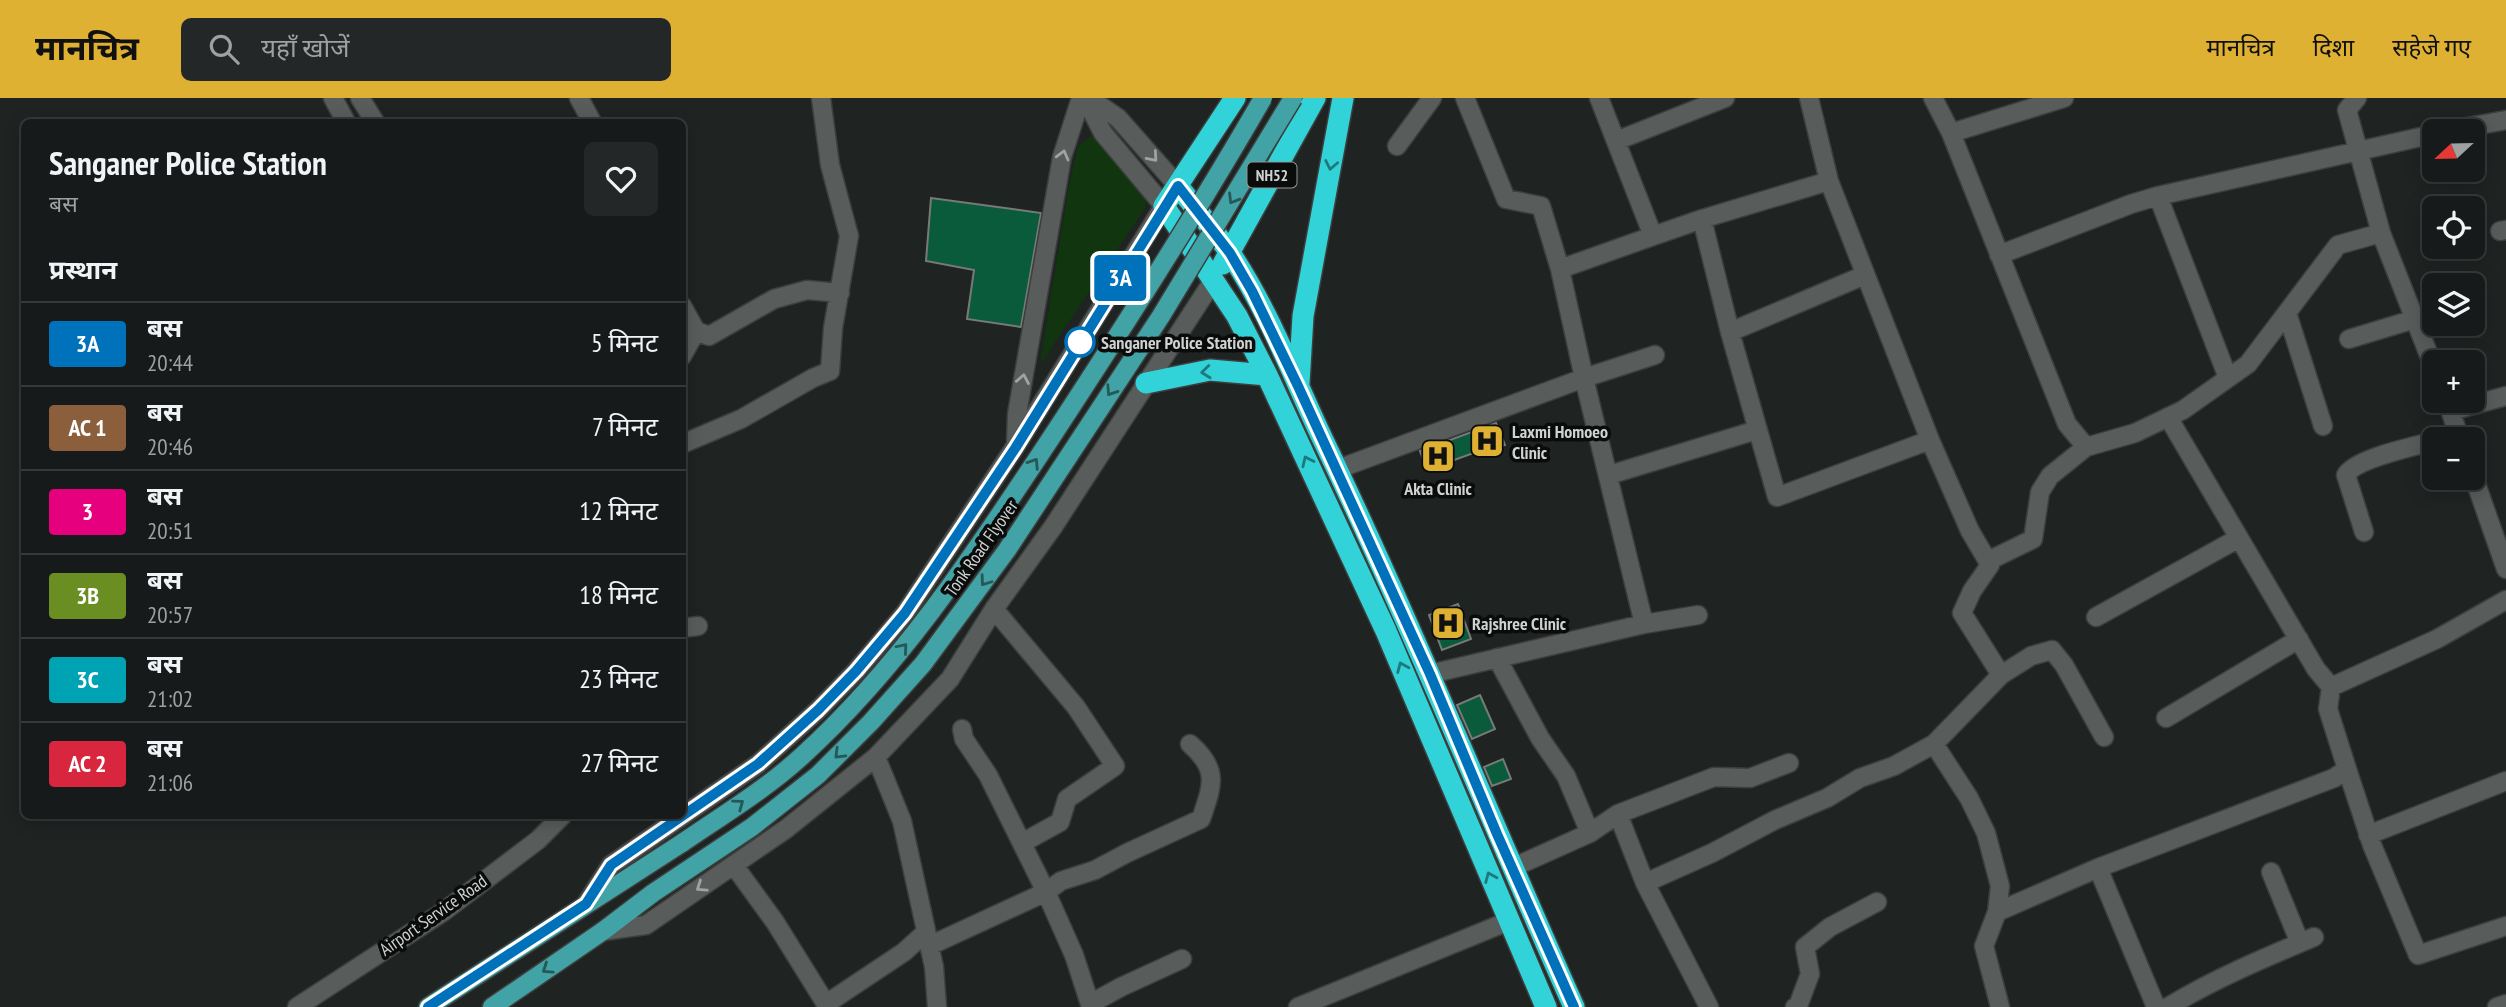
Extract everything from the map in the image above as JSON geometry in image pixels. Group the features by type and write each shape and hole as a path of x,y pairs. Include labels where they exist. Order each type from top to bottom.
{"highway":[{"path":"1235,98 1164,206 1237,316 1267,374 1386,631 1546,1007"},
{"name":"NH52","path":"1213,281 1315,98"},
{"path":"1298,386 1303,316 1343,98"},
{"path":"1178,186 1230,253 1252,291 1298,386 1430,674 1574,1007"},
{"path":"1146,383 1210,370 1267,374"}],"main road":[{"name":"Tonk Road Flyover","path":"428,1007 737,806 802,756 853,705 904,648 986,536 1125,326 1263,98"},
{"name":"Tonk Road Flyover","path":"492,1007 752,827 818,775 923,664 1007,550 1161,316 1293,98"}],"street":[{"path":"333,98 344,119"},
{"path":"360,98 373,119"},
{"path":"579,98 590,119"},
{"path":"686,442 741,419 830,371 833,328 849,236 830,165 821,98"},
{"path":"1085,98 1118,118 1178,186"},
{"path":"686,813 758,764 818,710 856,671 905,613 1016,447 1164,206 1103,133 1085,98"},
{"path":"1016,447 1017,414 1062,157 1085,98"},
{"path":"1397,146 1432,98"},
{"path":"1465,98 1506,199 1541,206 1560,269 1644,624"},
{"path":"1599,98 1653,236"},
{"path":"1616,141 1725,98"},
{"path":"1809,98 1829,181 1865,275 1930,440 1970,531 1990,565 1962,612 2001,675"},
{"path":"1933,98 1951,132 2067,424 2086,447"},
{"path":"1951,132 2064,98"},
{"path":"2357,98 2347,110 2381,233 2427,350"},
{"path":"2485,124 2506,120"},
{"path":"1999,255 2158,196 2422,137"},
{"path":"1560,269 1702,219 1829,181"},
{"path":"2158,196 2228,378"},
{"path":"1702,219 1730,332 1777,496 1930,440"},
{"path":"1988,561 2033,539 2040,492 2050,476 2086,447 2134,433 2183,410 2248,364 2338,245 2381,233"},
{"path":"1730,332 1865,275"},
{"path":"603,931 646,925 786,829 876,757 950,679 994,609 1053,527 1213,281"},
{"path":"686,313 696,331 709,335 774,299 807,290 841,293"},
{"path":"2287,313 2323,426"},
{"path":"2349,339 2415,319"},
{"path":"686,349 696,331"},
{"path":"1338,469 1584,378 1655,355"},
{"path":"2485,400 2506,396"},
{"path":"2168,417 2316,669 2331,687 2328,709 2368,835 2418,955 2506,926"},
{"path":"1609,475 1757,430"},
{"path":"2364,532 2347,472 2359,463 2422,444"},
{"path":"2481,490 2499,526 2506,569"},
{"path":"2096,617 2239,538"},
{"path":"2331,687 2437,639 2506,600"},
{"path":"994,609 1076,707 1115,766 1067,799 1059,822 1022,843"},
{"path":"1430,674 1644,624 1698,615"},
{"path":"2166,718 2299,639"},
{"path":"1645,883 1827,797 1860,778 1894,766 1934,744 2001,675 2032,656 2052,650 2064,665 2104,737"},
{"path":"1497,658 1540,738 1566,776 1590,833"},
{"path":"962,729 964,739 988,775 1046,892 1074,955 1090,1004 1182,959"},
{"path":"738,871 775,922 826,1004 928,939 1046,892 1061,881 1095,870 1201,819 1213,785 1205,757 1190,744"},
{"path":"1934,744 1969,798 1986,833 2000,886 1997,912 1983,946 2000,1007"},
{"path":"876,757 902,821 934,967 937,1007"},
{"path":"1512,868 1590,833 1618,814 1714,777 1749,778 1789,763"},
{"path":"1997,912 2098,868 2334,778 2347,769"},
{"path":"2368,835 2506,781"},
{"path":"1618,814 1645,883 1709,1007"},
{"name":"Airport Service Road","path":"297,1007 443,912 538,840 559,819"},
{"path":"586,904 611,865 678,819"},
{"path":"2098,868 2156,1007"},
{"path":"2168,1007 2227,975 2307,940 2271,872"},
{"path":"1795,1007 1798,1006 1810,974 1805,947 1830,927 1877,902"},
{"path":"1298,1007 1509,921"},
{"path":"2497,1007 2506,1004"}],"green space":[{"path":"1095,133 1146,193 1145,208 1040,365 1068,190 1078,146"}],"building":[{"path":"931,198 1041,213 1021,327 967,319 974,270 926,261"},
{"path":"1496,423 1505,445 1477,456 1476,452 1427,470 1420,451"},
{"path":"1458,604 1471,639 1442,650 1429,615"},
{"path":"1480,695 1495,729 1472,739 1457,705"},
{"path":"1503,759 1511,779 1492,786 1484,767"}],"bus line":[{"name":"3A","path":"686,813 758,764 818,710 856,671 905,613 1016,447 1178,186 1230,253 1252,291 1298,386 1430,674 1574,1007"},
{"name":"3A","path":"428,1007 586,904 611,865 678,819"}],"place":[{"name":"Sanganer Police Station","path":"1080,342"},
{"name":"Laxmi Homoeo Clinic","path":"1487,441"},
{"name":"Akta Clinic","path":"1438,456"},
{"name":"Rajshree Clinic","path":"1448,623"}]}
